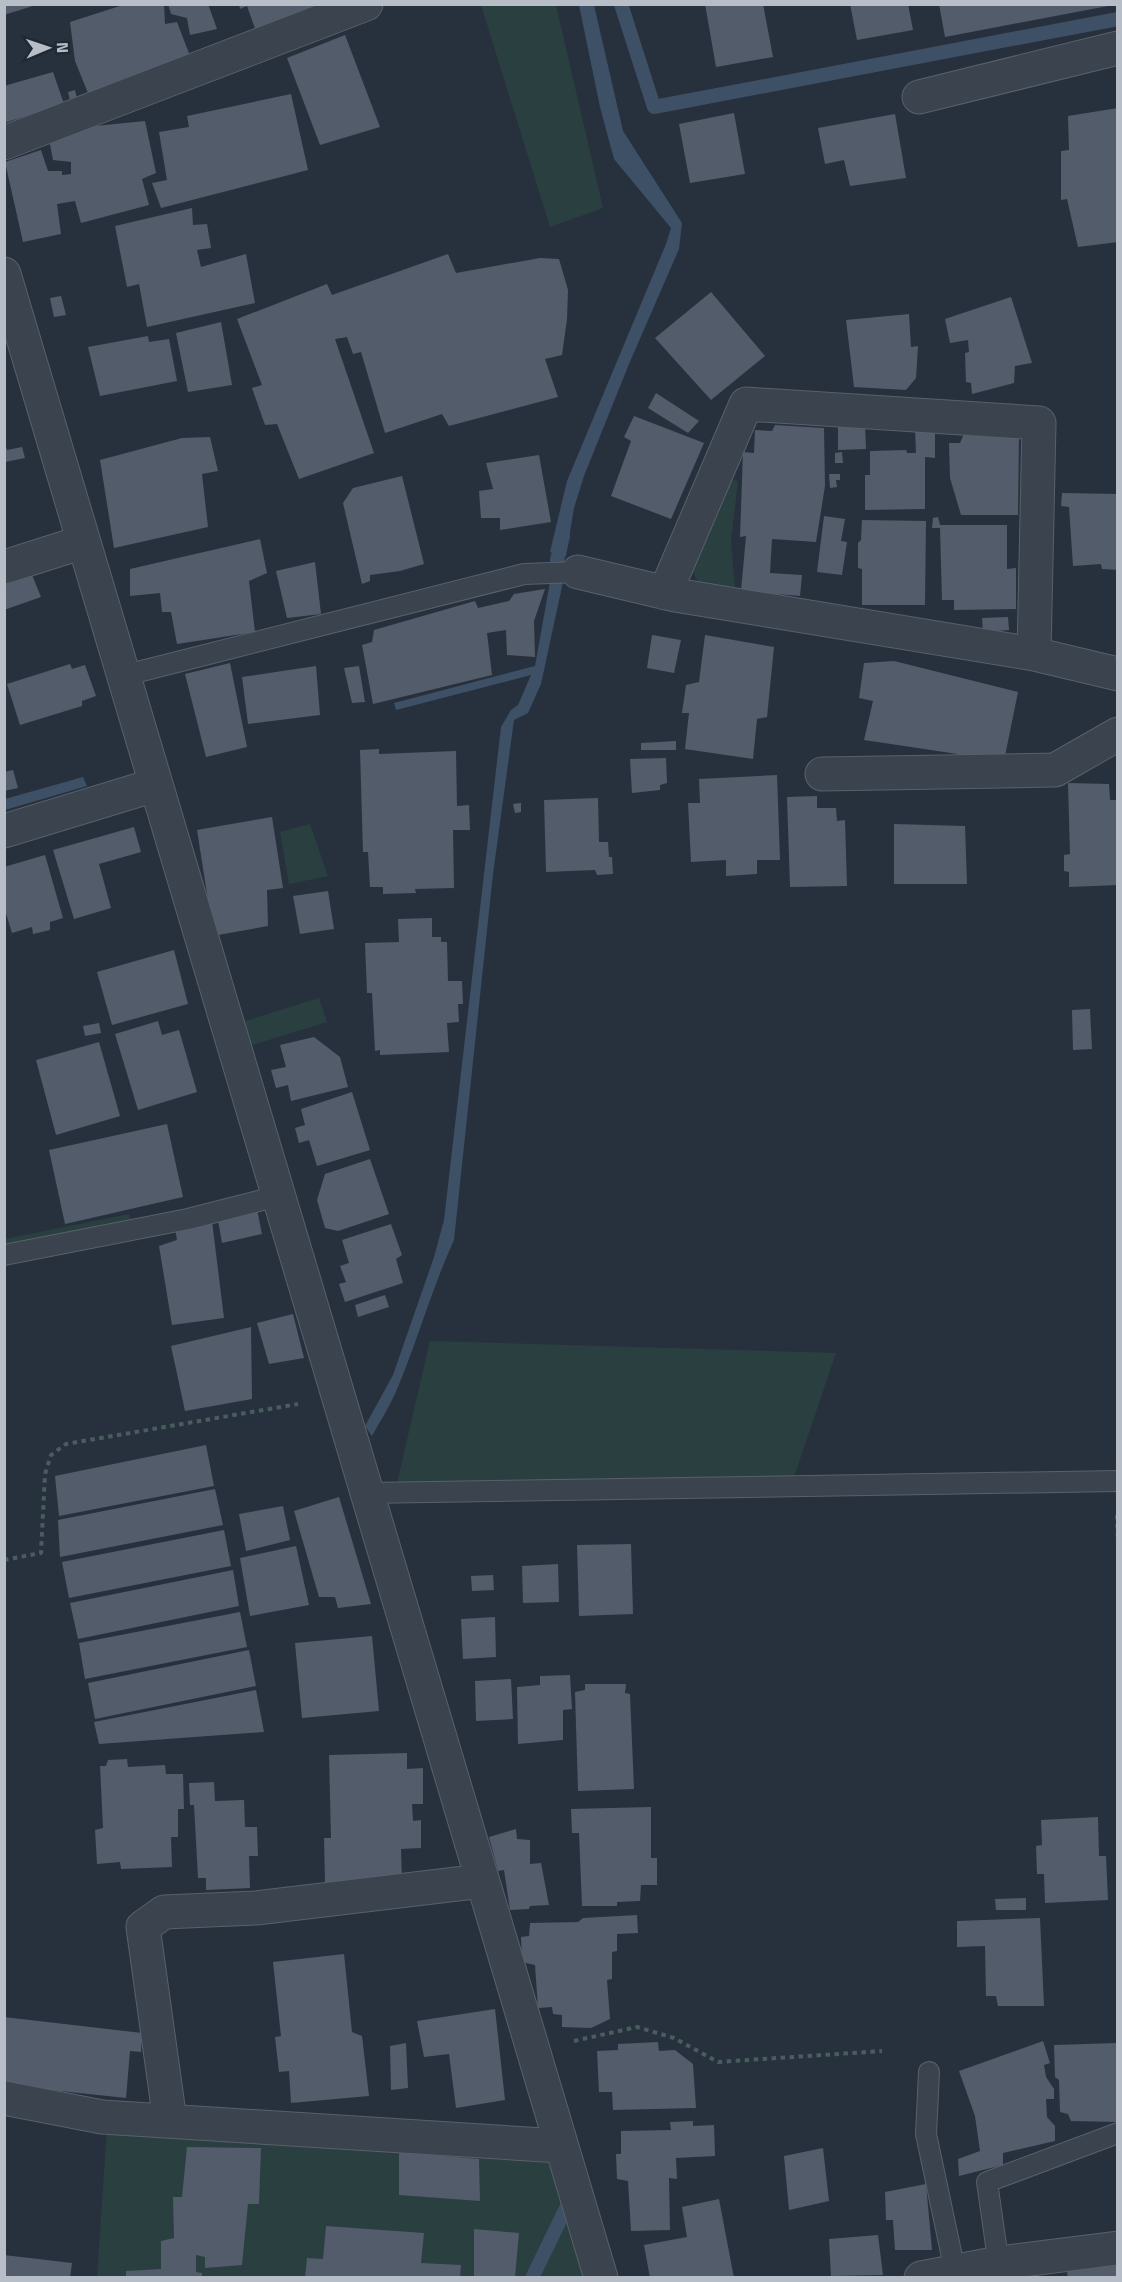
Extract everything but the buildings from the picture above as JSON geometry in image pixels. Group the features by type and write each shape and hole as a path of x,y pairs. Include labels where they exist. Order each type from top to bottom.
{"street":[{"path":"4,143 366,4"},
{"path":"919,97 1118,48"},
{"path":"4,274 560,2146 601,2277"},
{"path":"665,593 746,404 1039,423 1034,654"},
{"path":"4,567 83,542"},
{"path":"578,572 665,593 1034,654 1118,674"},
{"path":"822,774 1055,770 1118,734"},
{"path":"4,831 155,785"},
{"path":"170,2121 143,1926 164,1912 256,1908 482,1881"},
{"path":"4,2098 102,2117 560,2146"},
{"path":"921,2277 955,2271 1000,2270 1118,2248"}],"lane":[{"path":"122,676 524,574 578,572"},
{"path":"4,1255 188,1219 278,1196"},
{"path":"366,1493 1118,1481"},
{"path":"929,2072 926,2134 955,2271"},
{"path":"1000,2270 987,2182 1118,2133"}],"path":[{"path":"4,1560 41,1553 45,1474 51,1455 66,1444 337,1397"},
{"path":"532,2050 637,2027 674,2038 718,2062 882,2051"}],"green space":[{"path":"481,5 556,5 603,208 550,227"},
{"path":"728,479 738,481 731,542 735,587 699,584 691,568"},
{"path":"310,824 328,876 289,884 280,832"},
{"path":"319,998 327,1022 246,1047 239,1023"},
{"path":"129,1214 131,1221 5,1245 5,1239"},
{"path":"430,1341 836,1353 794,1477 397,1483"},
{"path":"107,2127 547,2156 583,2277 97,2278"}],"water":[{"path":"579,5 594,5 623,131 682,223 679,249 584,476 574,508 566,556 550,552 567,481 671,228 614,159 600,107"},
{"path":"550,582 563,582 541,684 528,713 514,720 493,874 454,1240 398,1387 372,1436 365,1426 393,1375 434,1257 444,1220 501,727 511,710 518,705 531,675 396,710 394,703 535,666"},
{"path":"83,777 87,786 5,810 5,799"},
{"path":"544,2239 550,2246 536,2277 526,2277"}],"waterway":[{"path":"621,4 654,107 1118,19"},
{"path":"557,560 563,536"},
{"path":"532,2278 568,2204"}]}
